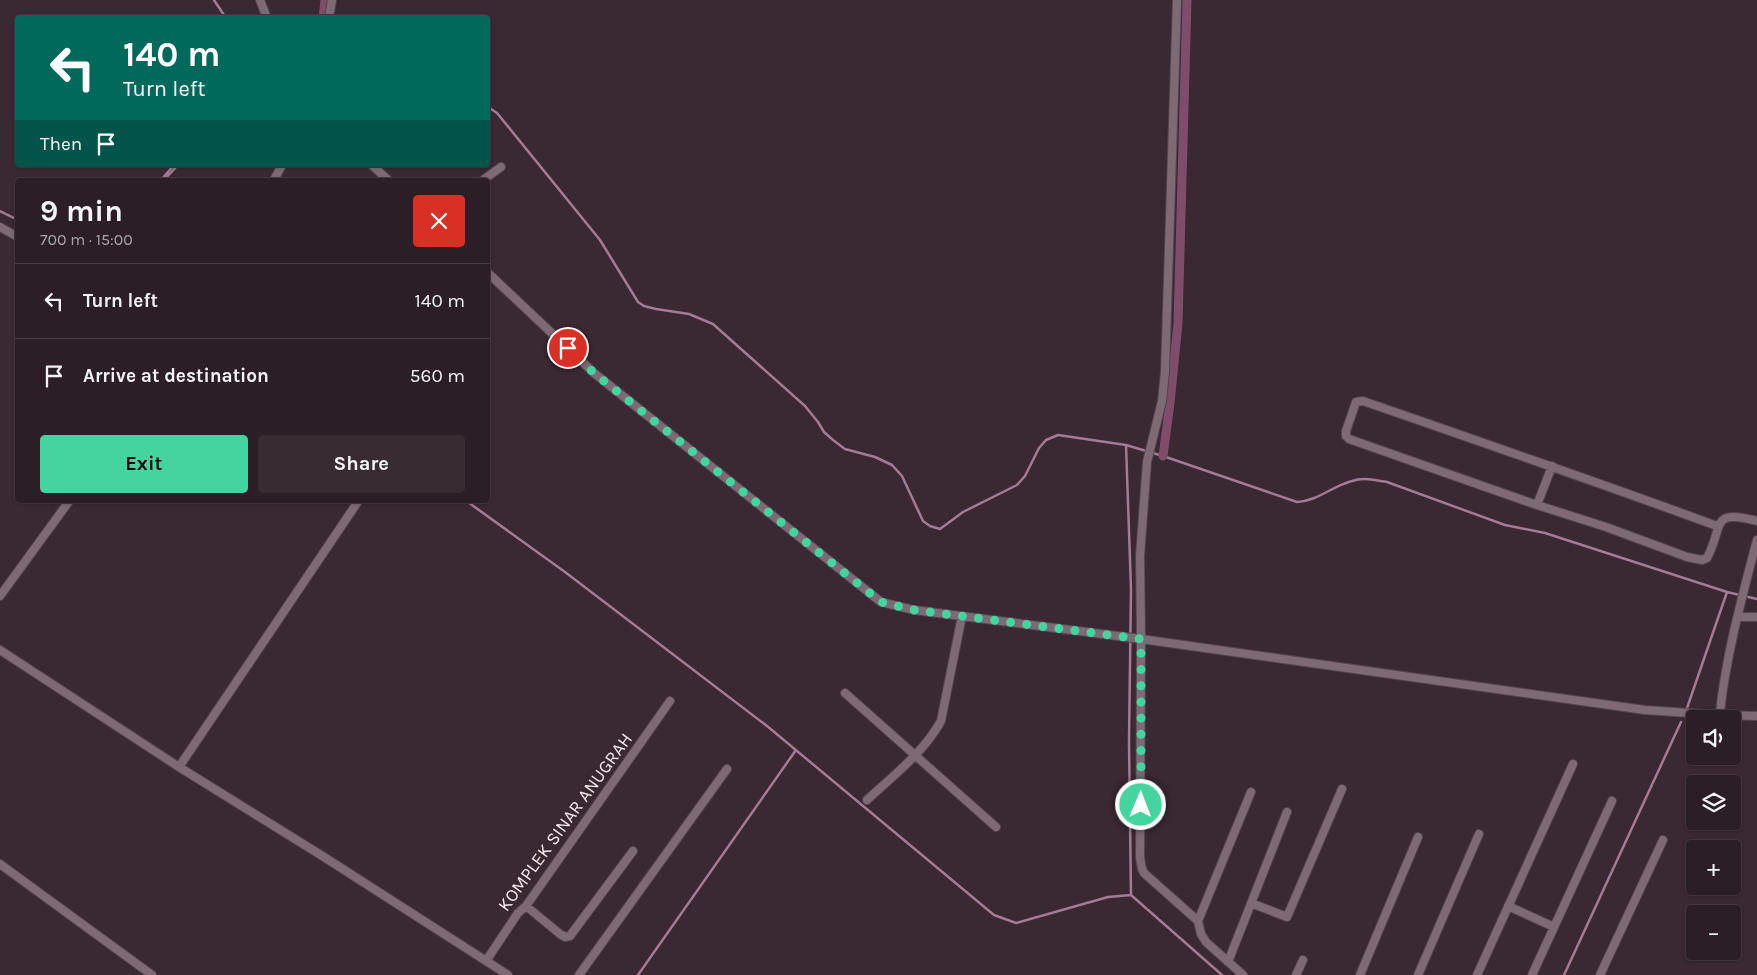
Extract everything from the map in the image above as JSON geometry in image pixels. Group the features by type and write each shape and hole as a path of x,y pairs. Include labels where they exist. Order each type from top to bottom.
{"street":[{"path":"260,0 266,15"},
{"path":"330,15 332,0"},
{"path":"1178,0 1166,346 1162,401 1148,462 1140,556 1138,639 1141,867 1144,873 1198,921"},
{"path":"374,167 386,178"},
{"path":"486,178 501,167"},
{"path":"0,227 15,235"},
{"path":"490,275 594,373 877,600 892,606 1645,710 1686,713"},
{"path":"1717,526 1605,487 1552,466 1358,401 1356,402 1346,432 1346,436 1349,439 1698,560 1707,558 1717,526 1724,518 1732,516 1757,521"},
{"path":"1537,505 1552,466"},
{"path":"0,596 68,503"},
{"path":"179,767 357,503"},
{"path":"1720,710 1721,690 1739,607 1757,540"},
{"path":"867,800 916,754 941,721 962,616"},
{"path":"1738,617 1757,617"},
{"path":"0,650 179,767 508,975"},
{"path":"845,693 916,754 996,828"},
{"name":"KOMPLEK SINAR ANUGRAH","path":"486,961 518,913 526,906 670,701"},
{"path":"1741,716 1757,716"},
{"path":"1477,975 1573,764"},
{"path":"579,975 726,769"},
{"path":"1251,903 1287,917 1342,789"},
{"path":"1243,975 1206,942 1201,934 1198,921 1251,792"},
{"path":"1532,975 1612,801"},
{"path":"1228,962 1287,812"},
{"path":"1418,975 1479,834"},
{"path":"1360,975 1418,837"},
{"path":"1600,975 1663,840"},
{"path":"526,906 560,934 570,936 633,850"},
{"path":"0,864 152,975"},
{"path":"1508,906 1554,927"},
{"path":"1296,975 1303,960"}],"waterway":[{"path":"214,0 224,15"},
{"path":"323,15 325,0"},
{"path":"1163,456 1178,323 1187,0"},
{"path":"490,108 497,113 600,240 638,302 644,306 656,309 689,314 713,324 805,406 824,432 833,440 845,449 875,457 892,465 902,476 923,521 930,526 940,529 963,512 1017,485 1025,476 1039,448 1046,440 1058,435 1126,445 1297,502 1312,499 1345,483 1356,480 1370,479 1387,482 1505,525 1545,533 1727,592 1757,599"},
{"path":"163,178 172,167"},
{"path":"166,178 176,167"},
{"path":"0,211 15,218"},
{"path":"1126,445 1131,589 1129,741 1131,895 1222,975"},
{"path":"469,503 565,572 767,726 994,915 1016,923 1108,897 1131,895"},
{"path":"1686,710 1727,592"},
{"path":"1564,975 1681,722"},
{"path":"638,975 796,750"}],"route":[{"path":"568,348 594,373 877,600 892,606 914,610 1141,639 1141,805"}]}
